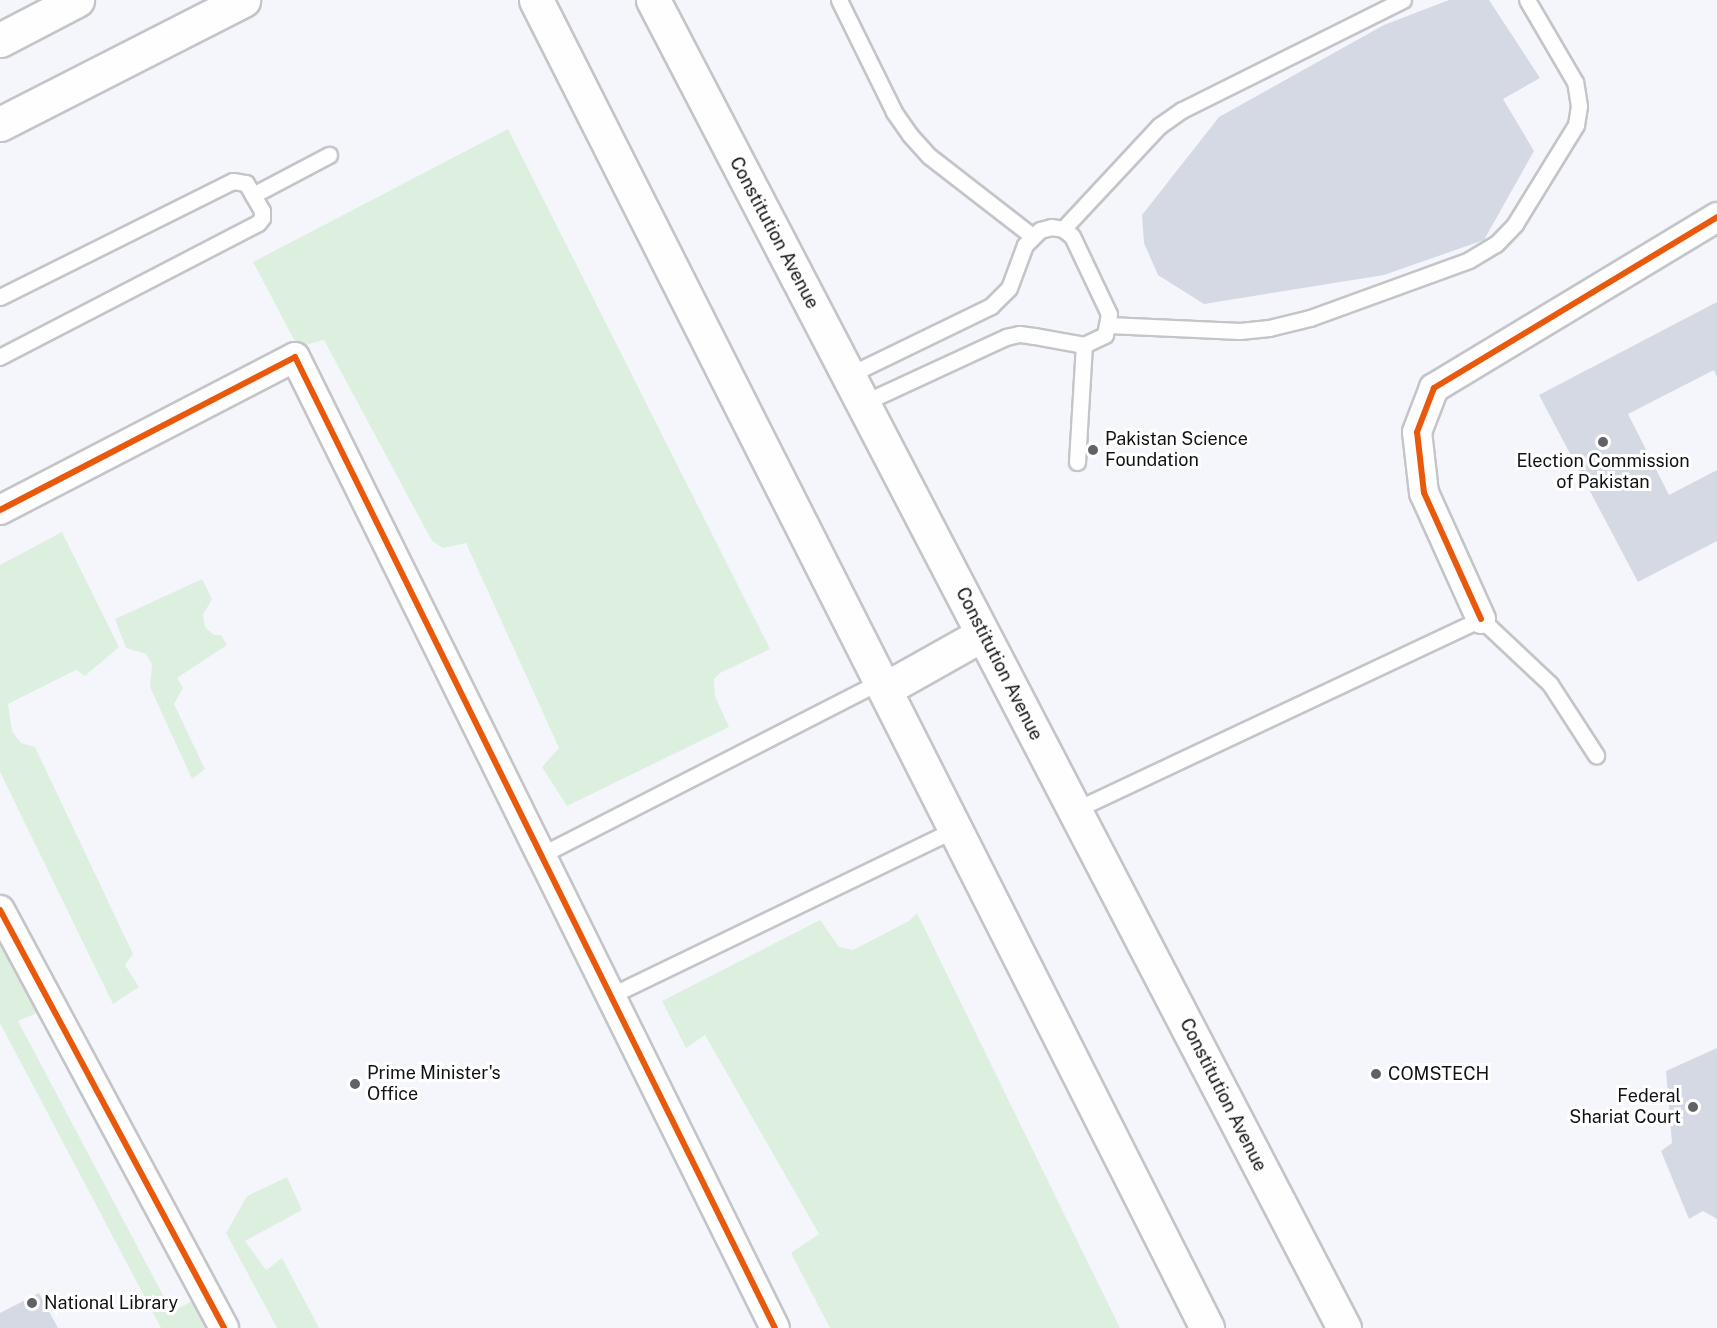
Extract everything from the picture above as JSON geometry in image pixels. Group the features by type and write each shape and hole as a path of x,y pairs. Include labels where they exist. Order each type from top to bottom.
{"main road":[{"path":"0,40 76,0"},
{"path":"0,124 243,0"},
{"path":"536,0 1206,1328"},
{"name":"Constitution Avenue","path":"653,0 1344,1328"},
{"path":"883,685 983,634"}],"street":[{"path":"1481,619 1424,493 1417,432 1434,388 1717,218"},
{"path":"0,510 295,357 775,1328"},
{"path":"0,910 224,1328"}],"lane":[{"path":"839,0 894,112 910,135 929,156 1032,236"},
{"path":"1063,230 1160,126 1182,110 1403,0"},
{"path":"1108,325 1240,331 1269,328 1310,318 1458,264 1496,244 1515,224 1576,124 1579,106 1575,82 1527,0"},
{"path":"253,195 329,155"},
{"path":"0,297 233,181 246,183 262,212 262,218 258,223 0,357"},
{"path":"1051,227 1063,230 1072,236 1109,314 1105,335 1095,342 1084,345 1019,334 856,389 991,306 1009,288 1025,245 1032,236 1051,227"},
{"path":"1077,462 1084,345"},
{"path":"1075,810 1481,619 1550,684 1596,755"},
{"path":"543,855 883,685"},
{"path":"612,995 956,829"}],"green space":[{"path":"508,129 770,649 720,673 714,679 715,696 729,727 567,806 542,767 559,748 466,543 443,548 432,541 324,340 298,347 253,262"},
{"path":"62,532 119,647 85,676 76,670 8,704 12,731 21,743 35,747 133,954 125,965 139,987 113,1004 0,772 0,565"},
{"path":"202,579 212,599 203,615 205,627 214,635 221,635 227,645 177,678 183,688 174,704 205,769 192,779 150,687 152,664 146,654 126,648 115,619"},
{"path":"917,913 1120,1328 830,1328 791,1253 819,1234 705,1035 686,1048 662,1001 820,920 839,947 853,950 909,921"},
{"path":"14,936 51,1007 18,1021 172,1312 201,1296 218,1328 161,1328 0,1023 0,945"},
{"path":"287,1177 302,1210 245,1241 266,1270 282,1258 319,1328 277,1328 226,1233 247,1196"}],"building":[{"path":"1449,0 1489,0 1540,78 1503,99 1534,151 1484,240 1384,275 1204,304 1158,275 1144,243 1142,215 1219,117 1384,25"},
{"name":"Election Commission of Pakistan","path":"1717,302 1717,377 1714,370 1628,414 1669,495 1717,470 1717,541 1638,582 1539,395"},
{"name":"Federal Shariat Court","path":"1717,1048 1717,1219 1703,1211 1689,1219 1661,1151 1672,1143 1666,1071"},
{"name":"National Library","path":"39,1293 58,1328 0,1328 0,1313"}],"cycle path":[{"path":"1481,619 1424,493 1417,432 1434,388 1717,217"},
{"path":"0,510 295,357 775,1328"},
{"path":"0,910 224,1328"}],"place":[{"name":"Election Commission of Pakistan","path":"1603,442"},
{"name":"Pakistan Science Foundation","path":"1093,450"},
{"name":"COMSTECH","path":"1376,1074"},
{"name":"Prime Minister's Office","path":"355,1084"},
{"name":"Federal Shariat Court","path":"1693,1107"},
{"name":"National Library","path":"32,1303"}]}
